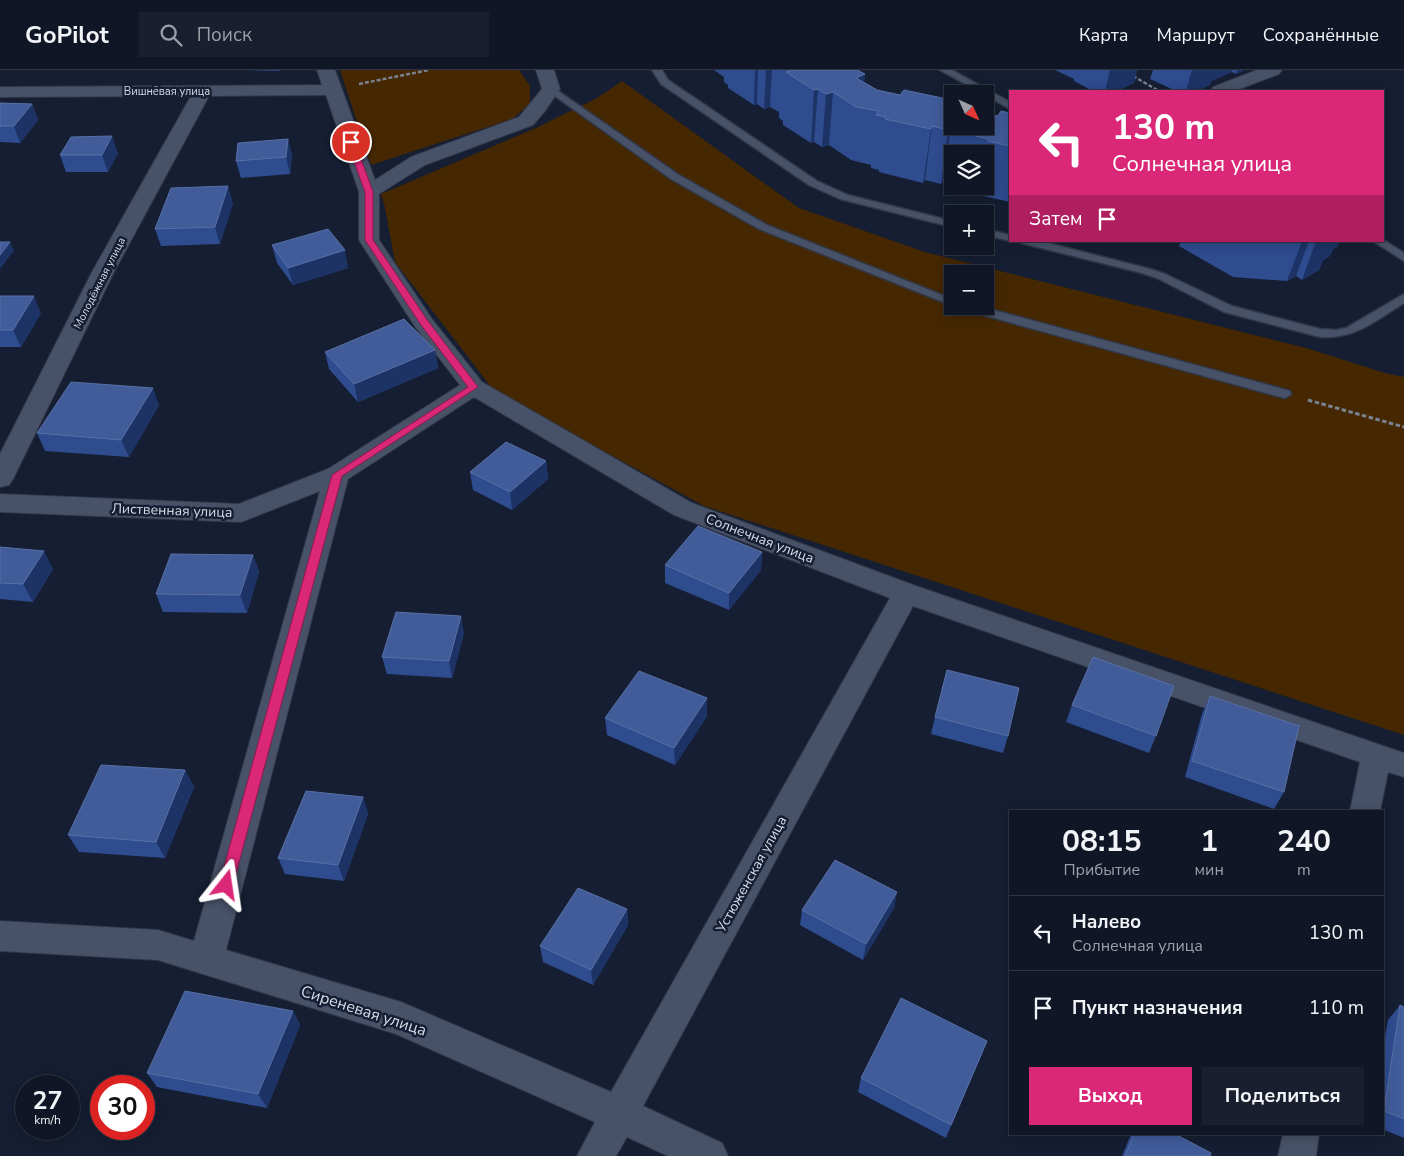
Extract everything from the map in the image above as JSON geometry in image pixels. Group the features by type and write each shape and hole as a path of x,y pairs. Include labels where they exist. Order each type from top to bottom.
{"street":[{"path":"369,192 418,161 526,121 551,89 545,70"},
{"path":"1223,90 1273,70"},
{"name":"Вишнёвая улица","path":"0,92 203,90 330,80"},
{"name":"Солнечная улица","path":"330,80 369,192 369,240 424,323 474,387 684,508 906,593 1390,760"},
{"name":"Молодёжная улица","path":"0,479 103,272 203,90"},
{"name":"Лиственная улица","path":"0,503 241,513 338,475 474,387"},
{"path":"206,960 338,475"},
{"name":"Устюженская улица","path":"596,1156 906,593"},
{"path":"1365,810 1390,760"},
{"name":"Сиреневая улица","path":"0,936 158,945 401,1019 620,1114 709,1156"},
{"path":"1297,1156 1301,1135"}],"lane":[{"path":"657,70 664,82 813,183 844,197 944,222"},
{"path":"945,70 1009,105"},
{"path":"551,89 675,177 763,227 944,300"},
{"path":"994,234 1009,238"},
{"path":"1028,242 1146,271 1161,276 1228,309 1320,332 1336,334 1350,331 1404,298"},
{"path":"1380,242 1404,258"},
{"path":"994,314 1285,394"}],"path":[{"path":"330,80 429,70"},
{"path":"1129,74 1157,90"},
{"path":"1285,394 1404,427"}],"shaded area":[{"path":"340,70 519,70 530,86 530,104 512,119 371,165"},
{"path":"622,81 799,208 925,252 977,265 944,265 944,315 994,315 994,269 1306,348 1385,373 1404,377 1404,735 704,506 494,391 395,262 381,194 538,127 597,98"}],"building":[{"path":"788,70 857,70 865,74 856,78 877,90 900,95 904,90 944,98 944,129 932,126 931,129 885,119 886,117 876,115 879,111 856,107 833,92 826,94 818,89 814,90 786,72"},
{"path":"0,103 32,104 14,126 0,126"},
{"path":"1001,111 1009,113 1009,146 976,136 994,135 994,115 998,116"},
{"path":"112,136 102,155 60,155 71,137"},
{"path":"288,139 286,157 236,161 238,143"},
{"path":"228,186 215,227 155,229 171,188"},
{"path":"328,229 345,250 288,268 272,245"},
{"path":"0,242 10,242 0,255"},
{"path":"0,296 34,296 13,330 0,330"},
{"path":"404,319 435,350 354,384 325,352"},
{"path":"71,382 153,388 121,440 37,433"},
{"path":"506,442 546,461 510,492 470,472"},
{"path":"698,526 762,552 729,593 665,565"},
{"path":"0,547 44,551 23,584 0,583"},
{"path":"171,554 253,555 240,595 156,594"},
{"path":"396,612 461,616 449,661 382,657"},
{"path":"1093,657 1174,686 1156,736 1072,705"},
{"path":"947,670 1019,688 1008,736 935,717"},
{"path":"639,671 707,698 674,748 605,718"},
{"path":"1210,696 1299,726 1284,792 1192,761"},
{"path":"101,765 185,770 156,842 68,835"},
{"path":"306,791 363,797 338,865 278,858"},
{"path":"835,860 897,892 866,944 802,910"},
{"path":"578,888 627,909 591,970 540,946"},
{"path":"185,991 293,1011 258,1094 147,1073"},
{"path":"901,998 987,1041 951,1125 861,1078"},
{"path":"1400,1005 1404,1007 1404,1119 1384,1111"},
{"path":"1134,1135 1177,1135 1211,1153 1210,1156 1125,1156"}],"route":[{"path":"226,885 338,475 474,387 424,323 369,240 369,192 351,142"}]}
